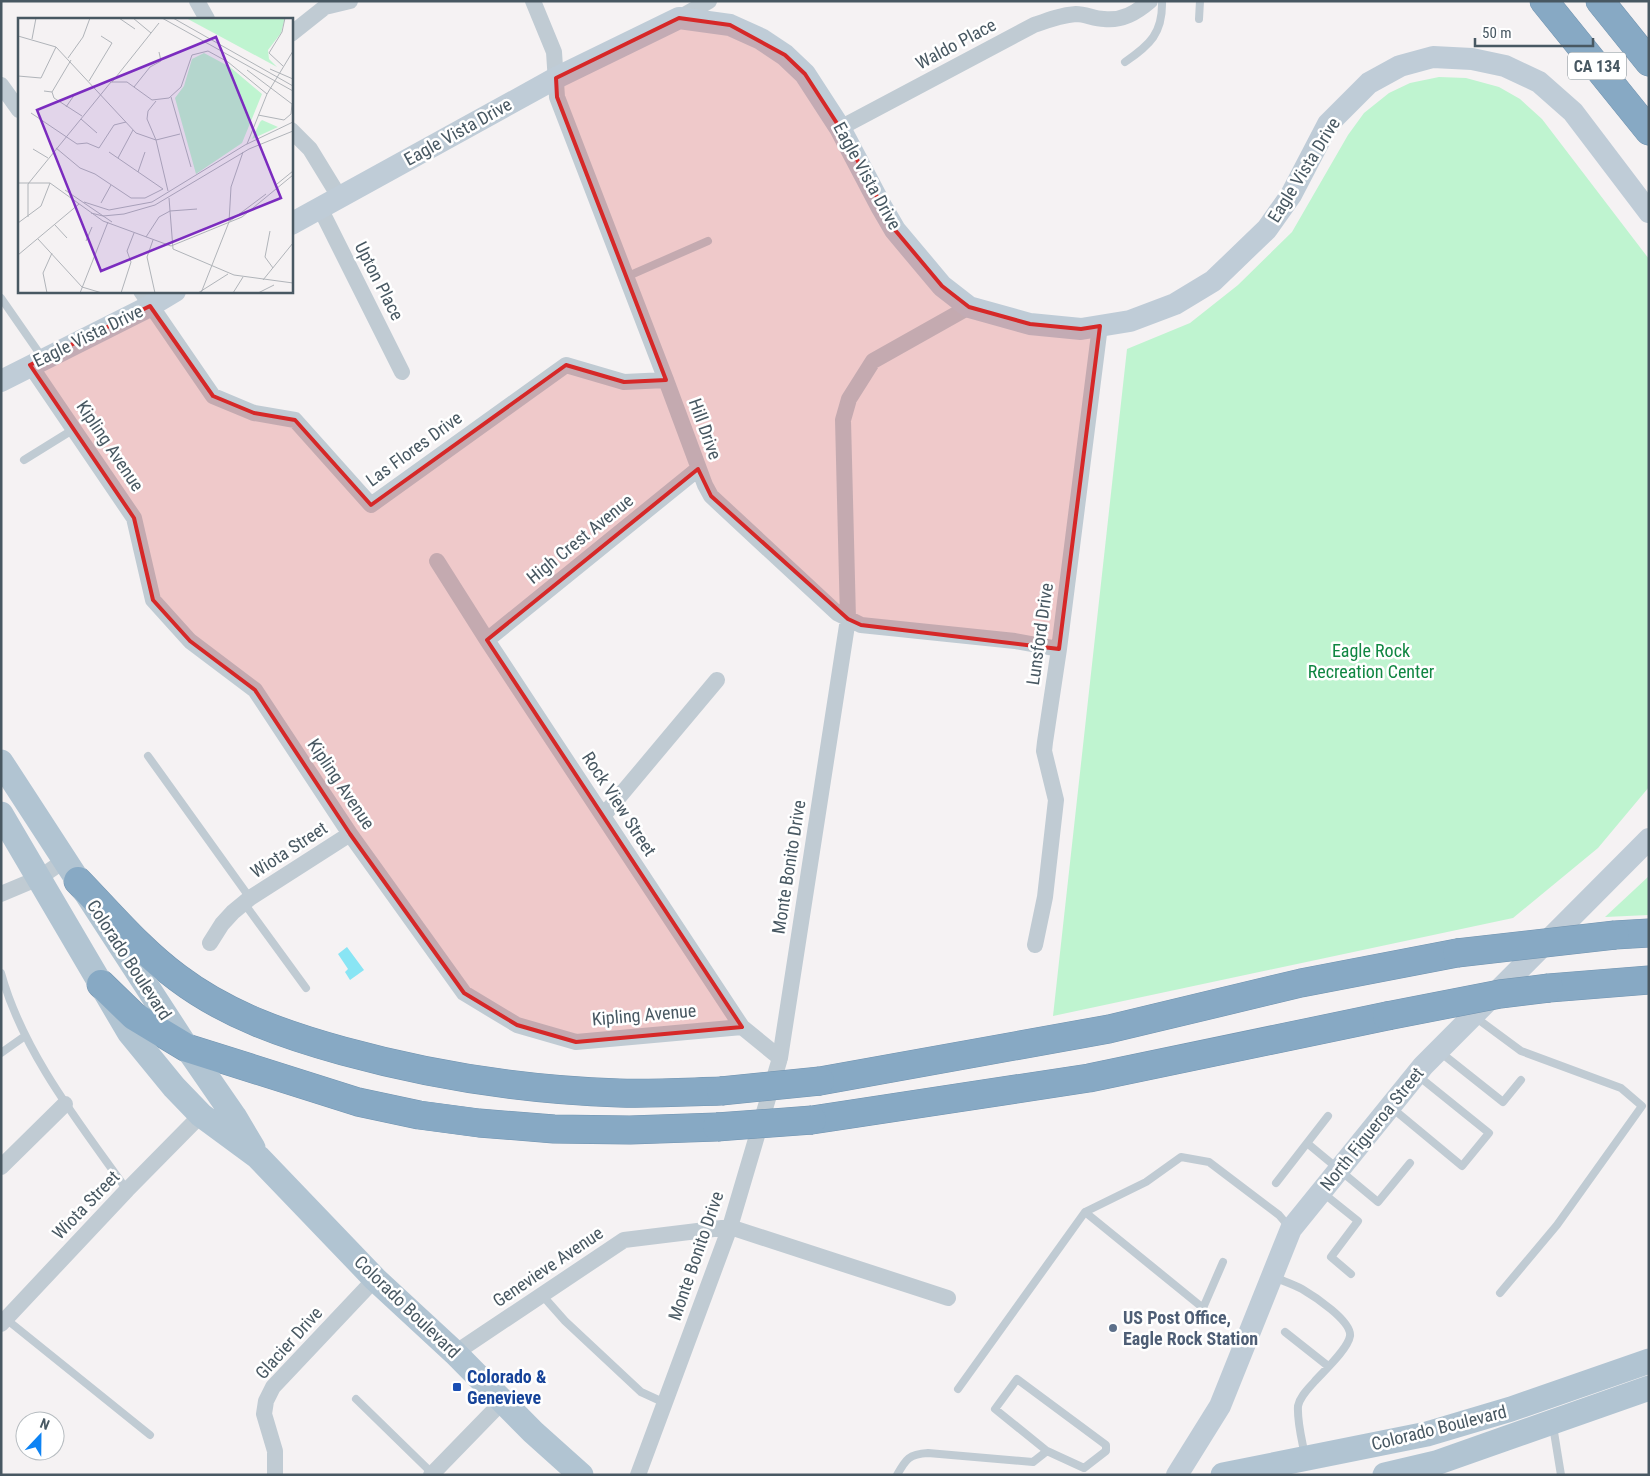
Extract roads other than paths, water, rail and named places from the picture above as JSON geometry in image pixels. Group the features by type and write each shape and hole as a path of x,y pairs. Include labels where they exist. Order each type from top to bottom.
{"highway":[{"name":"CA 134","path":"1544,1 1649,130"},
{"path":"1569,1 1649,101"},
{"path":"1600,1 1649,62"},
{"path":"1620,1 1649,38"},
{"path":"71,871 153,959 211,999 254,1022 303,1040 374,1060 478,1082 620,1093 721,1091 820,1081 1109,1028 1301,983 1458,952 1649,933"},
{"path":"101,984 134,1016 187,1048 358,1102 419,1115 479,1123 554,1129 630,1130 717,1127 812,1120 1089,1078 1500,994 1649,980"}],"main road":[{"name":"Colorado Boulevard","path":"1,762 187,1048 234,1116 258,1157"},
{"name":"Colorado Boulevard","path":"1,814 133,1038 174,1088 201,1115 258,1157 375,1279 454,1353 551,1449 581,1475"},
{"name":"Colorado Boulevard","path":"1224,1475 1427,1434 1511,1409 1649,1361"},
{"name":"Colorado Boulevard","path":"1385,1475 1436,1466 1649,1388"},
{"path":"1427,1434 1436,1466"}],"street":[{"path":"197,1 206,18"},
{"path":"292,33 325,7 350,1"},
{"name":"Hill Drive","path":"533,1 554,52 557,98 666,380 698,469 711,496 837,613 861,625 1015,642 1059,649"},
{"path":"679,18 709,1"},
{"name":"Waldo Place","path":"840,128 1034,25 1063,15 1079,14 1104,20 1122,18 1136,13 1150,1"},
{"name":"Eagle Vista Drive","path":"292,223 556,78 679,18 730,25 761,39 785,56 805,74 840,128 895,230 942,286 969,307 1030,324 1081,329 1130,321 1175,304 1213,281 1267,230 1291,195 1328,124 1334,117 1369,83 1400,66 1433,57 1472,59 1505,66 1539,82 1573,112 1649,212"},
{"path":"1,85 18,109"},
{"path":"292,131 310,149 340,198"},
{"name":"Upton Place","path":"320,208 402,372"},
{"name":"Eagle Vista Drive","path":"1,381 37,362 145,298 171,292"},
{"name":"Las Flores Drive","path":"145,298 213,396 254,413 295,420 371,504 566,365 624,382 666,380"},
{"name":"Monte Bonito Drive","path":"638,1475 730,1227 780,1058 848,619 843,420 850,399 873,361 969,307"},
{"name":"Lunsford Drive","path":"1035,945 1045,897 1056,800 1044,750 1059,649 1100,326"},
{"name":"Kipling Avenue","path":"37,362 74,430 134,518 153,600 190,640 255,690 350,834 464,993 517,1025 576,1042 742,1027"},
{"name":"High Crest Avenue","path":"487,640 698,469"},
{"name":"Rock View Street","path":"437,561 742,1027 780,1058"},
{"path":"604,816 717,680"},
{"name":"Wiota Street","path":"210,943 232,912 350,834"},
{"name":"North Figueroa Street","path":"1177,1475 1220,1406 1291,1229 1416,1074 1649,839"},
{"path":"1,894 39,878 71,871"},
{"path":"1,1167 65,1104"},
{"name":"Wiota Street","path":"4,1321 127,1190 201,1115"},
{"path":"730,1227 948,1298"},
{"name":"Genevieve Avenue","path":"454,1353 624,1240 730,1227"},
{"name":"Glacier Drive","path":"275,1475 275,1451 264,1414 266,1401 273,1387 375,1279"},
{"path":"432,1474 502,1402"}],"lane":[{"path":"1125,62 1145,49 1155,35 1163,15 1162,1"},
{"path":"1199,19 1200,1"},
{"path":"626,278 708,241"},
{"path":"1,298 37,362"},
{"path":"24,460 74,430"},
{"path":"148,756 306,988"},
{"path":"1,973 8,999 26,1036 65,1104 127,1190"},
{"path":"1474,1016 1520,1051 1621,1088 1642,1106 1557,1225 1500,1293"},
{"path":"1,1054 26,1036"},
{"path":"1439,1050 1503,1102 1521,1080"},
{"path":"1390,1106 1462,1166 1489,1133 1416,1074"},
{"path":"1276,1183 1328,1116"},
{"path":"1307,1143 1378,1202 1410,1163"},
{"path":"958,1389 1085,1212 1146,1182 1181,1157 1209,1162 1279,1215 1291,1229"},
{"path":"1321,1192 1358,1221 1331,1257 1350,1274"},
{"path":"1085,1212 1203,1308 1222,1262"},
{"path":"1272,1276 1301,1289 1316,1299 1335,1313 1349,1328 1350,1337 1342,1351 1304,1394 1298,1405 1306,1459"},
{"path":"542,1295 565,1321 641,1392 665,1403"},
{"path":"4,1321 150,1435"},
{"path":"1285,1332 1328,1366"},
{"path":"1017,1379 1106,1445 1106,1451 1084,1468 1047,1451 995,1409 1017,1379"},
{"path":"356,1399 432,1474"},
{"path":"1552,1422 1561,1475"},
{"path":"897,1475 905,1462 916,1454 928,1452 1033,1462 1047,1451"}],"water":[{"path":"347,947 364,970 350,980 345,972 348,969 338,954"}],"place":[{"name":"US Post Office, Eagle Rock Station","path":"1113,1328"},
{"name":"Colorado & Genevieve","path":"457,1387"}],"park label":[{"name":"Eagle Rock Recreation Center","path":"1371,661"}]}
